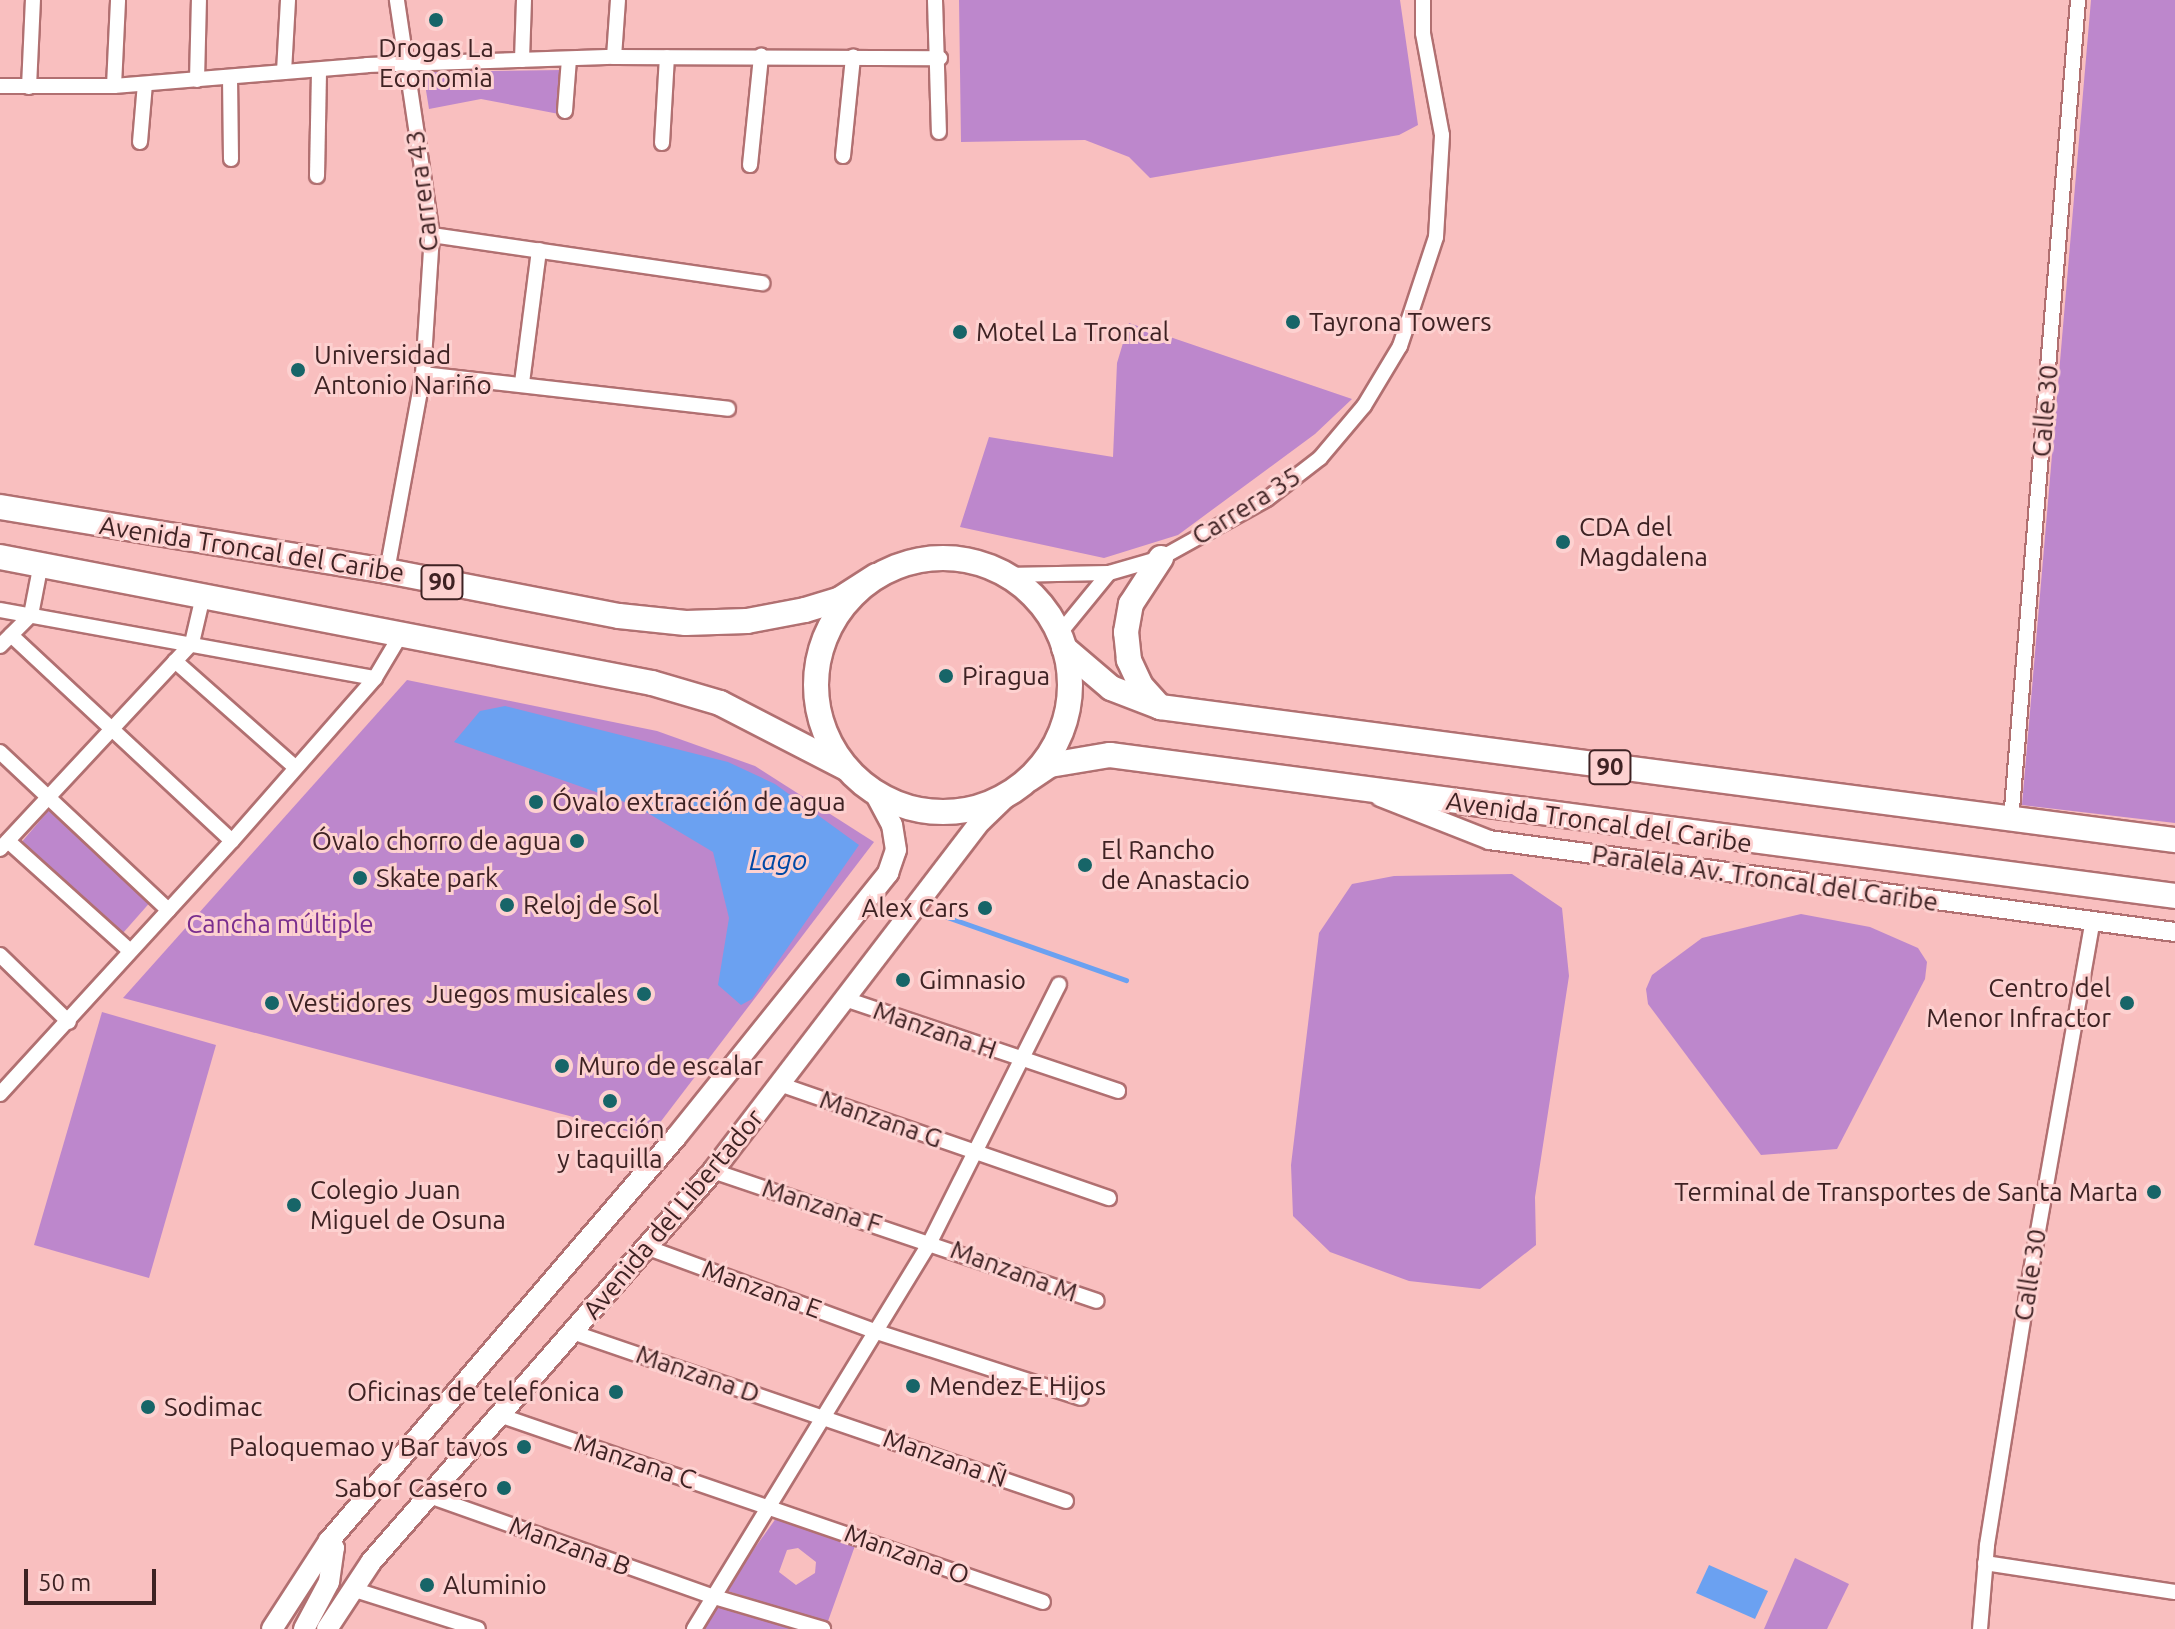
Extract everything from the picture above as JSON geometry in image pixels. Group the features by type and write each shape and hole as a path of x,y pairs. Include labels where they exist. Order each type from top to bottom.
{"highway":[{"name":"Avenida Troncal del Caribe","path":"0,507 387,571 619,616 686,623 747,621 805,610 840,599 876,576"},
{"name":"Avenida Troncal del Caribe","path":"0,557 665,687 720,703 846,768"},
{"path":"1160,707 1135,673 1126,632 1131,604 1161,558"},
{"path":"951,559 1006,575 1046,611 1062,641 1069,671 1066,719 1045,762 1020,786 978,807 943,812 907,807 875,793 846,768 820,720 816,665 836,614 876,576 923,560 951,559"},
{"name":"Avenida Troncal del Caribe","path":"1062,641 1111,688 1160,707 2011,821 2175,840"},
{"name":"Avenida Troncal del Caribe","path":"1020,786 1050,765 1110,755 1363,791 2175,896"}],"main road":[{"name":"Avenida del Libertador","path":"327,1629 352,1589 429,1496 713,1171 848,1000 981,821 1020,786"},
{"name":"Avenida del Libertador","path":"272,1629 329,1541 676,1137 888,873 896,850 875,793"},
{"path":"304,1629 329,1582 334,1548 329,1541"}],"street":[{"path":"29,87 33,0"},
{"path":"114,86 118,0"},
{"path":"197,80 199,0"},
{"path":"284,72 288,0"},
{"name":"Carrera 43","path":"387,571 423,374 432,235 397,0"},
{"path":"522,60 524,0"},
{"path":"614,57 618,0"},
{"path":"935,0 940,58 939,132"},
{"name":"Carrera 35","path":"1006,575 1109,573 1161,558 1267,499 1320,458 1364,406 1400,346 1437,223 1442,135 1423,33 1423,0"},
{"name":"Calle 30","path":"2011,821 2078,0"},
{"path":"750,165 761,56"},
{"path":"0,86 114,86 405,64 614,57 940,58"},
{"path":"662,143 667,57"},
{"path":"843,156 853,57"},
{"path":"565,111 569,59"},
{"path":"317,176 319,70"},
{"path":"230,77 231,159"},
{"path":"140,142 145,84"},
{"path":"432,235 763,283"},
{"path":"522,383 539,250"},
{"path":"423,374 728,409"},
{"path":"0,646 31,615 41,563"},
{"path":"1062,641 1109,573"},
{"path":"130,951 4,845 192,643 203,596"},
{"path":"0,610 375,678"},
{"path":"11,635 232,841"},
{"path":"1,1090 69,1022 232,841 375,678 400,636"},
{"path":"175,661 295,767"},
{"path":"0,752 168,910"},
{"name":"Paralela Av. Troncal del Caribe","path":"1363,791 1489,840 2175,932"},
{"name":"Calle 30","path":"1980,1629 1985,1563 2092,923"},
{"path":"0,955 69,1022"},
{"path":"694,1629 711,1596 772,1506 823,1416 930,1242 979,1152 1059,984"},
{"name":"Manzana H","path":"848,1000 1118,1091"},
{"name":"Manzana G","path":"782,1085 1109,1198"},
{"name":"Manzana F","path":"713,1171 930,1242"},
{"name":"Manzana M","path":"930,1242 1097,1301"},
{"name":"Manzana E","path":"646,1247 877,1332 1081,1398"},
{"name":"Manzana D","path":"572,1332 823,1416"},
{"name":"Manzana C","path":"499,1415 772,1506"},
{"name":"Manzana Ñ","path":"823,1416 1066,1501"},
{"name":"Manzana B","path":"429,1496 711,1596 818,1628"},
{"name":"Manzana O","path":"772,1506 1043,1602"},
{"path":"1985,1563 2175,1592"},
{"path":"352,1589 478,1629"}],"green space":[{"path":"959,0 1400,0 1418,125 1399,135 1150,178 1129,157 1085,140 961,142"},
{"path":"2091,0 2175,0 2175,823 2022,805"},
{"path":"562,70 559,114 481,99 429,109 423,72"},
{"path":"1129,323 1352,399 1315,434 1178,535 1104,558 960,527 989,437 1113,457 1117,363"},
{"name":"Cancha múltiple","path":"407,680 657,731 755,766 874,842 649,1137 123,998"},
{"path":"49,810 153,899 123,933 20,844"},
{"path":"1512,874 1562,908 1569,976 1535,1197 1536,1245 1480,1289 1409,1281 1330,1252 1293,1216 1291,1165 1319,933 1352,884 1394,876"},
{"path":"1801,914 1870,927 1918,948 1927,962 1925,979 1837,1149 1761,1155 1648,1004 1646,989 1652,975 1702,938"},
{"path":"102,1012 216,1045 149,1278 34,1245"},
{"path":"779,1514 856,1543 827,1624 725,1590","holes":["798,1548 816,1562 815,1573 796,1585 779,1572 787,1550"]},
{"path":"1795,1558 1849,1584 1827,1629 1764,1629"},
{"path":"713,1603 791,1629 700,1629"}],"water":[{"name":"Lago","path":"505,706 728,762 775,784 859,845 752,999 741,1005 718,985 729,918 713,852 636,806 454,742 480,711"},
{"path":"1709,1565 1768,1591 1755,1619 1696,1593"}],"waterway":[{"path":"944,916 1126,980"}],"place":[{"name":"Drogas La Economia","path":"436,20"},
{"name":"Tayrona Towers","path":"1293,322"},
{"name":"Motel La Troncal","path":"960,332"},
{"name":"Universidad Antonio Nariño","path":"298,370"},
{"name":"CDA del Magdalena","path":"1563,542"},
{"name":"Piragua","path":"946,676"},
{"name":"Óvalo extracción de agua","path":"536,802"},
{"name":"Óvalo chorro de agua","path":"577,841"},
{"name":"El Rancho de Anastacio","path":"1085,865"},
{"name":"Skate park","path":"360,878"},
{"name":"Reloj de Sol","path":"507,905"},
{"name":"Alex Cars","path":"985,908"},
{"name":"Gimnasio","path":"903,980"},
{"name":"Juegos musicales","path":"644,994"},
{"name":"Vestidores","path":"272,1003"},
{"name":"Centro del Menor Infractor","path":"2127,1003"},
{"name":"Muro de escalar","path":"562,1066"},
{"name":"Dirección y taquilla","path":"610,1101"},
{"name":"Terminal de Transportes de Santa Marta","path":"2154,1192"},
{"name":"Colegio Juan Miguel de Osuna","path":"294,1205"},
{"name":"Mendez E Hijos","path":"913,1386"},
{"name":"Oficinas de telefonica","path":"616,1392"},
{"name":"Sodimac","path":"148,1407"},
{"name":"Paloquemao y Bar tavos","path":"524,1447"},
{"name":"Sabor Casero","path":"504,1488"},
{"name":"Aluminio","path":"427,1585"}]}
